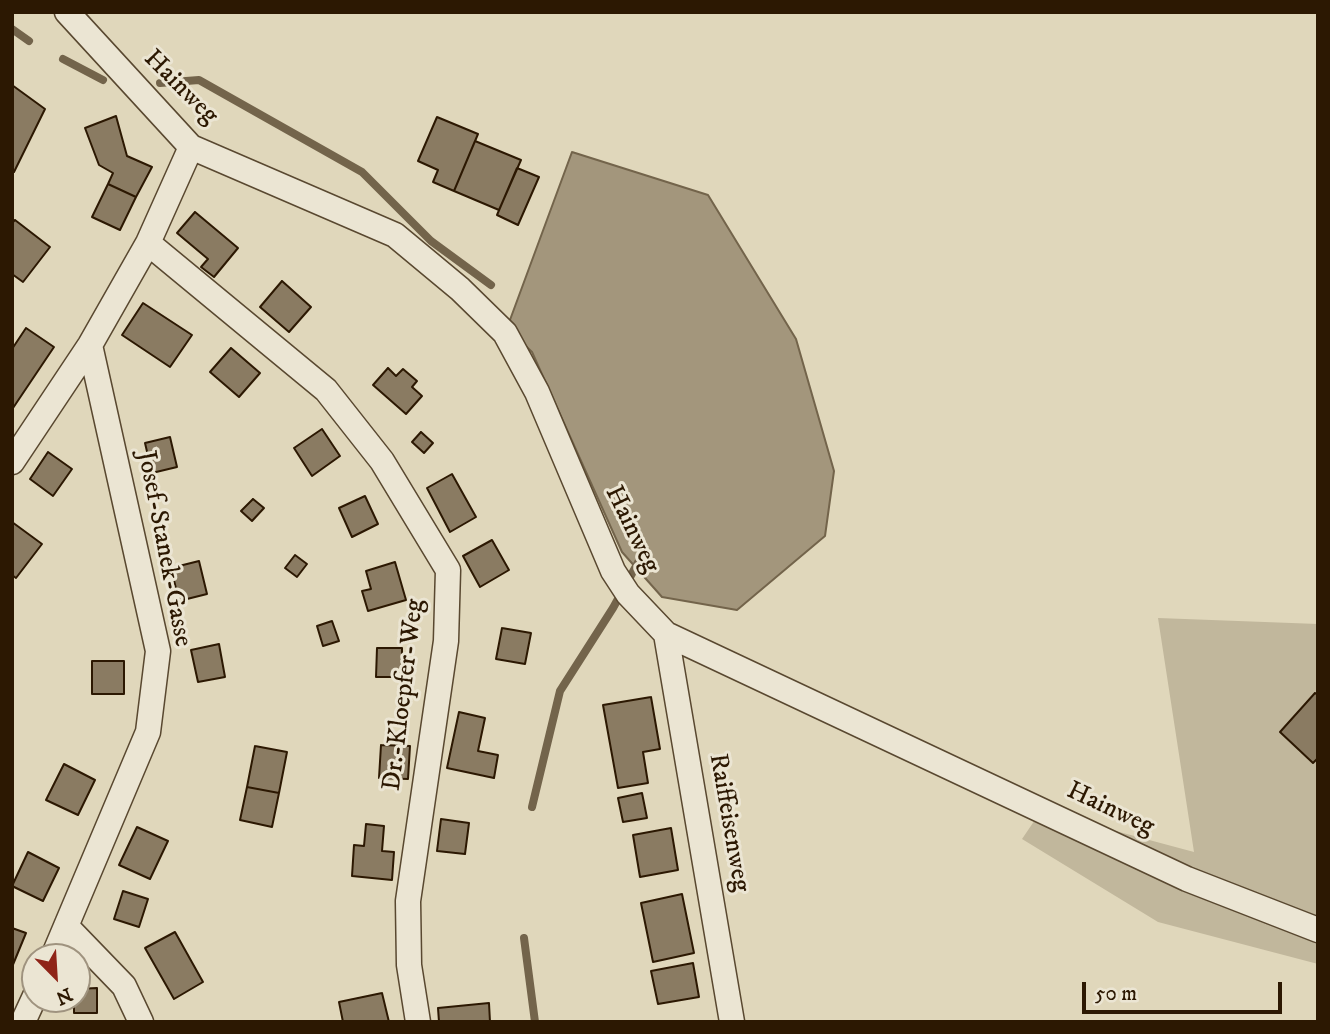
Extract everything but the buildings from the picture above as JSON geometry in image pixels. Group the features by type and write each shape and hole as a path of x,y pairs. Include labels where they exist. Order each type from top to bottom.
{"street":[{"name":"Hainweg","path":"67,12 191,147 395,235 460,289 505,333 537,392 613,571 628,594 666,634 1187,879 1318,930"},
{"path":"12,462 90,345 148,243 191,147"},
{"name":"Dr.-Kloepfer-Weg","path":"148,243 326,390 382,461 448,570 446,641 408,901 409,965 418,1022"},
{"name":"Josef-Stanek-Gasse","path":"59,943 148,732 158,651 90,345"},
{"name":"Raiffeisenweg","path":"666,634 732,1022"},
{"path":"66,927 124,986 141,1022"}],"shaded area":[{"path":"572,152 708,195 796,339 834,471 825,536 737,610 662,597 622,552 532,352 507,328"},
{"path":"1158,618 1318,624 1318,964 1158,922 1022,839 1041,811 1194,852"}],"waterway":[{"path":"12,29 29,41"},
{"path":"63,59 103,80"},
{"path":"160,83 199,80 362,172 431,241 491,285"},
{"path":"532,807 560,691 613,608 640,559"},
{"path":"524,938 535,1022"}]}
